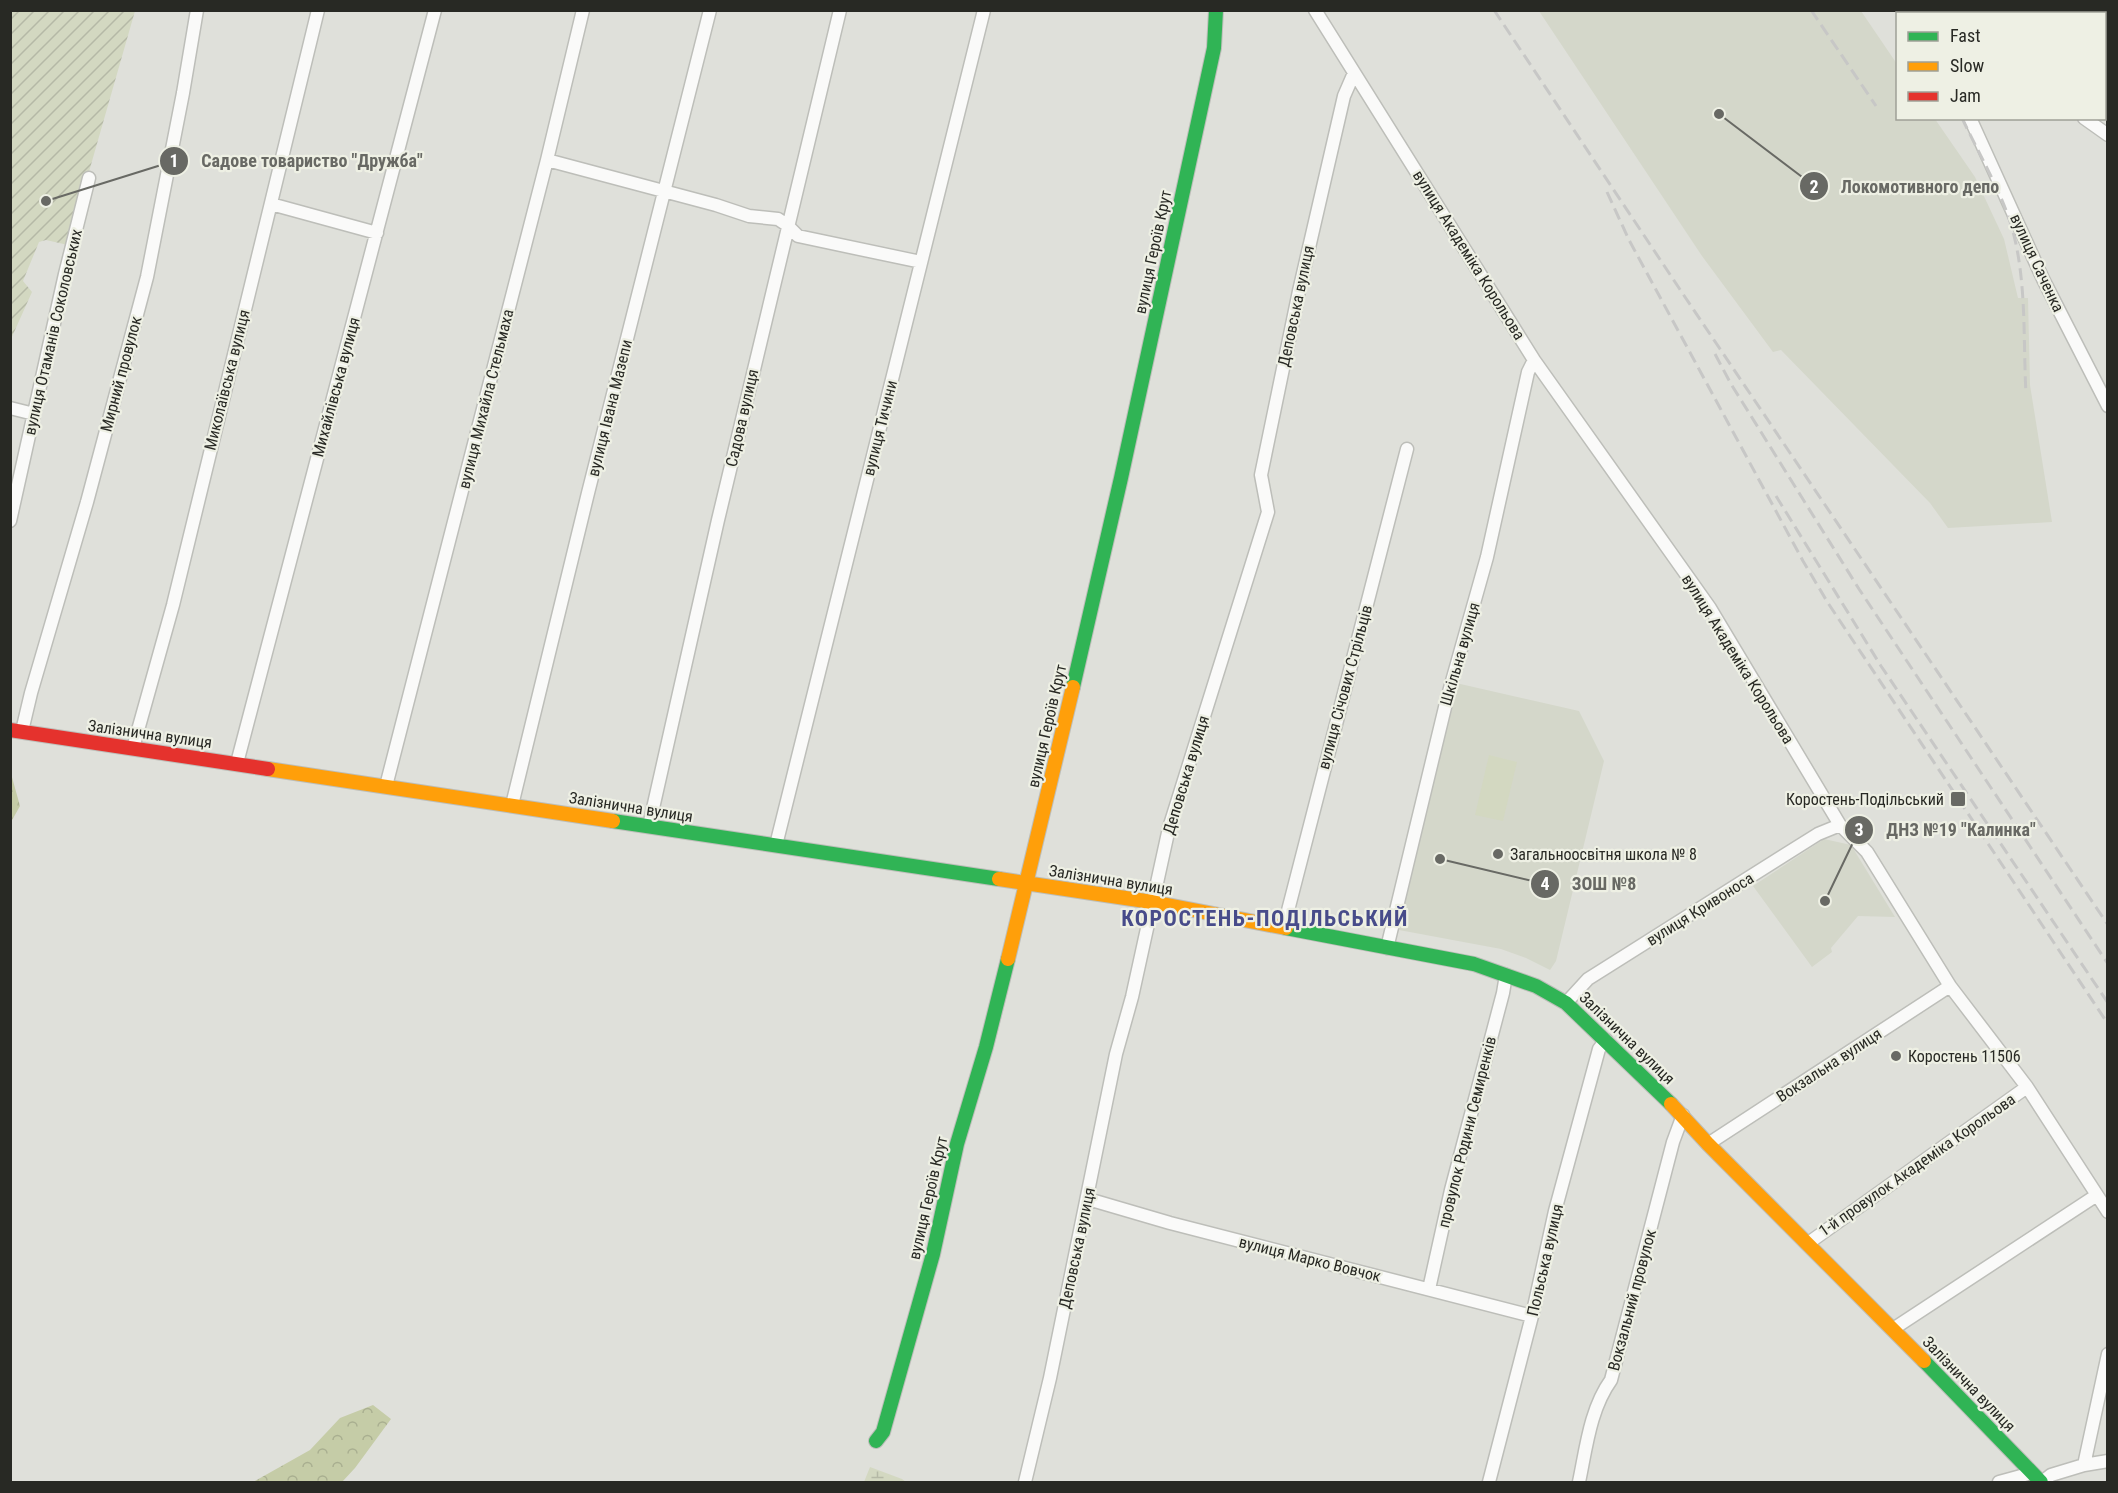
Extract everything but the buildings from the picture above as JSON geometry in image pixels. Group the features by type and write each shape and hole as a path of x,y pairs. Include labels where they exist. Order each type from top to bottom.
{"street":[{"name":"Мирний провулок","path":"16,730 31,693 87,502 147,277 197,10"},
{"name":"Миколаївська вулиця","path":"133,748 173,605 318,10"},
{"name":"Михайлівська вулиця","path":"237,763 435,10"},
{"name":"вулиця Михайла Стельмаха","path":"386,786 547,160 583,10"},
{"name":"вулиця Івана Мазепи","path":"512,805 710,10"},
{"name":"Садова вулиця","path":"649,826 787,225 840,10"},
{"name":"вулиця Тичини","path":"776,845 984,10"},
{"name":"вулиця Героїв Крут","path":"876,1441 883,1432 933,1254 957,1144 986,1047 1027,884 1126,455 1214,48 1216,10"},
{"name":"вулиця Академіка Корольова","path":"1315,10 1534,360 1710,608 1840,825 1868,852 1950,986 2027,1087 2108,1212"},
{"name":"Деповська вулиця","path":"1025,1482 1050,1378 1116,1054 1132,997 1169,828 1268,512 1261,475 1299,291 1344,96 1354,72"},
{"name":"вулиця Саченка","path":"1971,120 2043,279 2108,406"},
{"path":"2087,120 2108,135"},
{"path":"547,160 749,216 778,219 798,236 921,262"},
{"name":"вулиця Отаманів Соколовських","path":"10,521 89,178"},
{"path":"271,204 377,233"},
{"name":"Шкільна вулиця","path":"1388,948 1447,699 1487,557 1528,372 1534,360"},
{"path":"10,408 34,414"},
{"name":"вулиця Січових Стрільців","path":"1284,926 1407,449"},
{"name":"Залізнична вулиця","path":"16,730 1152,902 1474,964 1536,986 1566,1003 1683,1115 2038,1479"},
{"name":"вулиця Кривоноса","path":"1566,1003 1588,979 1818,834 1840,825"},
{"name":"провулок Родини Семиренків","path":"1429,1289 1451,1190 1506,975"},
{"name":"Вокзальна вулиця","path":"1708,1143 1950,986"},
{"name":"Польська вулиця","path":"1489,1482 1562,1188 1599,1049 1606,1040"},
{"name":"1-й провулок Академіка Корольова","path":"1807,1244 2027,1087"},
{"name":"Вокзальний провулок","path":"1579,1482 1593,1417 1605,1388 1611,1380 1673,1142 1683,1115"},
{"path":"1893,1329 2097,1195"},
{"name":"вулиця Марко Вовчок","path":"1088,1199 1170,1223 1532,1316"},
{"path":"2084,1465 2108,1354"},
{"path":"1999,1482 2038,1479 2084,1465 2108,1461"}],"shaded area":[{"path":"1539,11 1861,11 1896,63 1896,120 1936,120 1975,177 2004,239 2018,298 2028,298 2030,385 2052,522 1948,528 1930,503 1781,350 1773,352 1702,256"},
{"name":"Загальноосвітня школа № 8","path":"1456,683 1579,711 1604,761 1556,961 1550,970 1501,949 1399,930 1431,779"},
{"path":"1824,839 1851,845 1895,917 1858,916 1831,948 1832,952 1812,967 1753,886"}],"green space":[{"path":"11,11 135,11 68,245 46,240 39,242 23,281 32,292 11,339"},
{"path":"1489,755 1517,762 1503,821 1475,815"},
{"path":"10,770 20,806 11,822 10,822"},
{"path":"373,1405 391,1419 342,1482 253,1482 310,1450 340,1418"},
{"path":"870,1467 902,1479 906,1482 864,1482"}],"railway":[{"path":"1494,10 2108,925"},
{"path":"1811,10 1876,106"},
{"path":"1963,120 2002,201 2017,248 2022,290 2026,394"},
{"path":"1607,192 1629,240 1828,603 2108,1024"},
{"path":"1715,354 1731,384 1859,589 2108,964"},
{"path":"1776,496 1881,666 2108,1003"}],"traffic: fast":[{"path":"1073,687 1121,478 1214,48 1216,10"},
{"path":"613,821 999,879"},
{"path":"1286,928 1474,964 1536,986 1566,1003 1671,1104"},
{"path":"876,1441 883,1432 933,1254 957,1144 986,1047 1008,959"},
{"path":"1924,1361 2041,1482"}],"traffic: slow":[{"path":"1008,959 1073,687"},
{"path":"268,769 613,821"},
{"path":"999,879 1152,902 1286,928"},
{"path":"1671,1104 1924,1361"}],"traffic: jam":[{"path":"10,730 268,769"}],"place":[{"name":"Локомотивного депо","path":"1719,114"},
{"name":"Садове товариство \"Дружба\"","path":"46,201"},
{"name":"Коростень-Подільський","path":"1958,799"},
{"name":"Загальноосвітня школа № 8","path":"1498,854"},
{"name":"ЗОШ №8","path":"1440,859"},
{"name":"ДНЗ №19 \"Калинка\"","path":"1825,901"},
{"name":"Коростень 11506","path":"1896,1056"}],"district":[{"name":"КОРОСТЕНЬ-ПОДІЛЬСЬКИЙ","path":"1265,918"}]}
